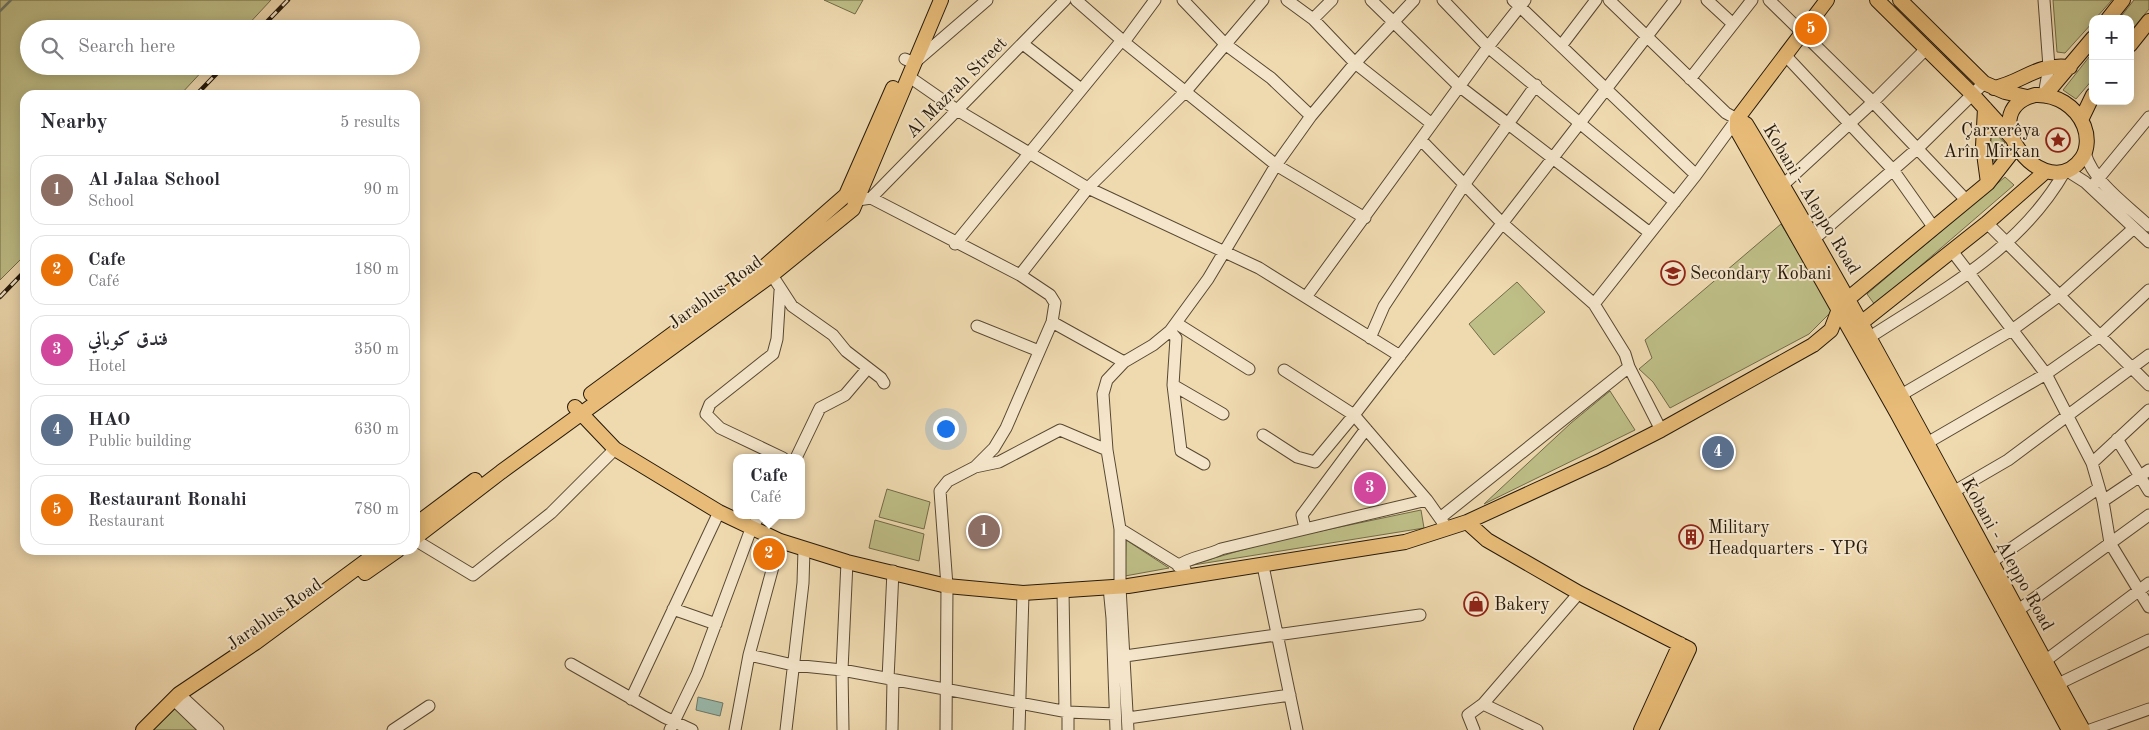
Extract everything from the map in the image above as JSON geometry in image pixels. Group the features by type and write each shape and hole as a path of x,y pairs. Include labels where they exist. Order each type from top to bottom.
{"main road":[{"name":"Jarablus Road","path":"858,198 931,0"},
{"name":"Jarablus Road","path":"420,520 577,410 769,270 858,198 908,76 910,61 941,0"},
{"path":"1737,119 1827,0"},
{"path":"1877,0 1972,94 2014,142 2028,162 2046,171 2066,170 2080,161 2085,153 2087,136 2081,120 2062,101 2044,95 2027,97 1989,86 1900,0"},
{"path":"2111,15 2123,0"},
{"path":"2134,41 2147,28"},
{"path":"2044,95 2089,43"},
{"path":"1989,86 2009,84 2038,69 2070,67"},
{"path":"1831,330 1839,309 1849,298 1988,183 2014,142 2010,119 2014,110 2027,97"},
{"path":"2081,120 2089,103"},
{"path":"1985,108 1983,146 1988,183"},
{"name":"Kobani - Aleppo Road","path":"2069,730 1993,580 1856,326 1849,298 1746,124 1737,119 1737,130 1839,309 1856,326 1870,337 1990,563 1993,580 2017,612 2084,730"},
{"path":"577,410 615,449 719,512 751,530 847,562 947,586 1023,594 1114,587 1200,577 1405,542 1443,523 1467,522 1661,430 1803,351 1831,330 1856,326 1952,251 2046,171"},
{"name":"Jarablus Road","path":"420,535 577,410"},
{"path":"1467,522 1487,540 1579,593 1685,646"},
{"name":"Jarablus Road","path":"143,730 177,700 373,555"},
{"name":"Jarablus Road","path":"177,700 391,555"},
{"path":"1641,730 1685,646"},
{"path":"1652,730 1685,646"}],"street":[{"path":"910,61 987,0"},
{"name":"Al Mazrah Street","path":"858,198 957,110 1066,0"},
{"path":"1076,0 1123,41 1276,165 1365,218"},
{"path":"955,244 1155,0"},
{"path":"1183,0 1225,44 1271,78 1311,116"},
{"path":"1020,276 1088,188 1186,91 1263,0"},
{"path":"1287,0 1313,19 1355,63 1432,124"},
{"path":"1313,19 1332,0"},
{"path":"1371,0 1459,86 1509,123 1552,159 1650,232"},
{"path":"1116,730 1112,618 1120,529 1107,450 1103,394 1107,380 1124,362 1153,345 1173,327 1225,252 1276,165 1311,116 1355,63 1414,0"},
{"path":"1443,0 1488,47 1581,122 1675,202"},
{"path":"1561,46 1596,0"},
{"path":"1594,304 1696,175 1737,119 1726,113 1609,0"},
{"path":"1263,434 1298,457 1315,462 1400,356 1675,0"},
{"path":"1708,0 1733,24"},
{"path":"1690,79 1752,0"},
{"path":"1769,0 1873,102 1967,201"},
{"path":"2044,0 2049,67 2044,95"},
{"path":"1306,297 1365,218 1519,2 1605,90 1696,175"},
{"path":"1022,44 1081,90"},
{"path":"1783,185 1873,102 1926,49"},
{"path":"1785,55 1893,170 1934,228"},
{"path":"908,76 957,110 1088,188 1260,268 1400,356"},
{"path":"1370,338 1384,306 1464,184 1536,85"},
{"path":"1814,239 1918,148 1972,94 1989,86"},
{"path":"2095,182 2149,117"},
{"path":"1421,140 1502,223 1594,304 1625,354 1629,367 1661,430"},
{"path":"2085,153 2095,182"},
{"path":"1870,337 1968,274 2008,243 2047,200 2066,170 2095,182 2144,221 2149,242"},
{"path":"858,198 1020,276 1050,294 1055,304 1052,322 1006,428 994,448 975,467"},
{"path":"1901,395 2012,330 2060,295 2144,221"},
{"path":"1986,223 2149,385"},
{"path":"1952,251 2046,374 2092,463 2103,501 2110,543 2149,607"},
{"path":"769,270 780,291 792,306 833,335 846,351 884,382"},
{"path":"1927,444 2046,374 2100,336 2149,290"},
{"path":"775,454 720,428 706,414 710,404 773,354 780,291"},
{"path":"1052,322 1124,362"},
{"path":"977,326 1040,351"},
{"path":"1173,327 1249,369"},
{"path":"1173,327 1176,338 1172,385 1181,451 1204,464"},
{"path":"1952,492 2008,460 2067,415 2133,369 2149,355"},
{"path":"1284,370 1354,415 1426,500 1443,523 1629,367"},
{"path":"798,454 820,408 845,395 868,368"},
{"path":"1172,385 1223,414"},
{"path":"2092,463 2149,410"},
{"path":"1304,528 1302,515 1366,429"},
{"path":"946,730 947,586 940,491 948,481 975,467 999,462 1060,430 1107,450"},
{"path":"2118,440 2145,473 2149,492"},
{"path":"420,542 473,575 551,513 615,449"},
{"path":"2103,501 2145,473"},
{"path":"1990,563 2099,488"},
{"path":"1178,566 1184,561 1207,556 1220,549 1426,500"},
{"path":"631,699 719,512"},
{"path":"2017,612 2149,515"},
{"path":"673,726 716,624 751,530 758,519"},
{"path":"1120,529 1178,566 1200,577"},
{"path":"734,730 749,654 780,541"},
{"path":"786,730 803,583 804,549"},
{"path":"843,730 842,670 847,562"},
{"path":"1263,566 1297,730"},
{"path":"892,730 890,679 893,572"},
{"path":"2045,661 2149,583"},
{"path":"1114,587 1125,656 1128,724 1290,695"},
{"path":"1063,591 1068,730"},
{"path":"1474,730 1468,715 1484,704 1579,593"},
{"path":"1019,730 1018,703 1023,594"},
{"path":"673,609 716,624"},
{"path":"1125,656 1420,615"},
{"path":"2058,684 2149,640"},
{"path":"749,654 793,665 842,670 1066,712 1115,714"},
{"path":"571,664 673,726 692,730"},
{"path":"177,700 205,730"},
{"path":"177,700 218,730"},
{"path":"1484,704 1537,730"},
{"path":"393,730 429,706"},
{"path":"2090,730 2149,709"}],"green space":[{"path":"0,0 271,0 252,20 20,20 20,75 199,75 185,90 20,90 20,260 0,280"},
{"path":"824,0 863,0 855,14"},
{"path":"2053,0 2112,0 2099,15 2089,15 2089,26 2065,53 2057,52"},
{"path":"2134,0 2149,0 2149,9 2134,27 2134,15 2122,15"},
{"path":"2089,57 2089,84 2076,99 2063,90"},
{"path":"1990,129 2005,143 1994,162 1990,147"},
{"path":"2005,177 2014,185 1875,305 1867,294"},
{"path":"1781,224 1833,310 1809,334 1670,408 1653,382 1639,369 1652,358 1645,340"},
{"path":"1517,282 1545,312 1494,355 1469,324"},
{"path":"1610,391 1635,430 1484,504 1571,423"},
{"path":"887,489 930,502 924,529 879,517"},
{"path":"1421,510 1424,528 1187,566 1273,541"},
{"path":"875,520 924,534 919,561 869,548"},
{"path":"1126,540 1169,568 1125,576"},
{"path":"174,707 200,730 144,730"}],"shaded area":[{"path":"698,697 723,703 720,716 696,710"}],"waterway":[{"path":"0,11 11,0"}],"railway":[{"path":"269,20 288,0"},
{"path":"201,90 215,75"},
{"path":"0,297 20,276"}],"place":[{"name":"Restaurant Ronahi","path":"1811,29"},
{"name":"Çarxerêya Arîn Mîrkan","path":"2058,140"},
{"name":"Secondary Kobani","path":"1673,273"},
{"name":"HAO","path":"1718,452"},
{"name":"فندق كوباني","path":"1370,488"},
{"name":"Al Jalaa School","path":"984,531"},
{"name":"Military Headquarters - YPG","path":"1691,537"},
{"name":"Cafe","path":"769,554"},
{"name":"Bakery","path":"1476,604"}]}
